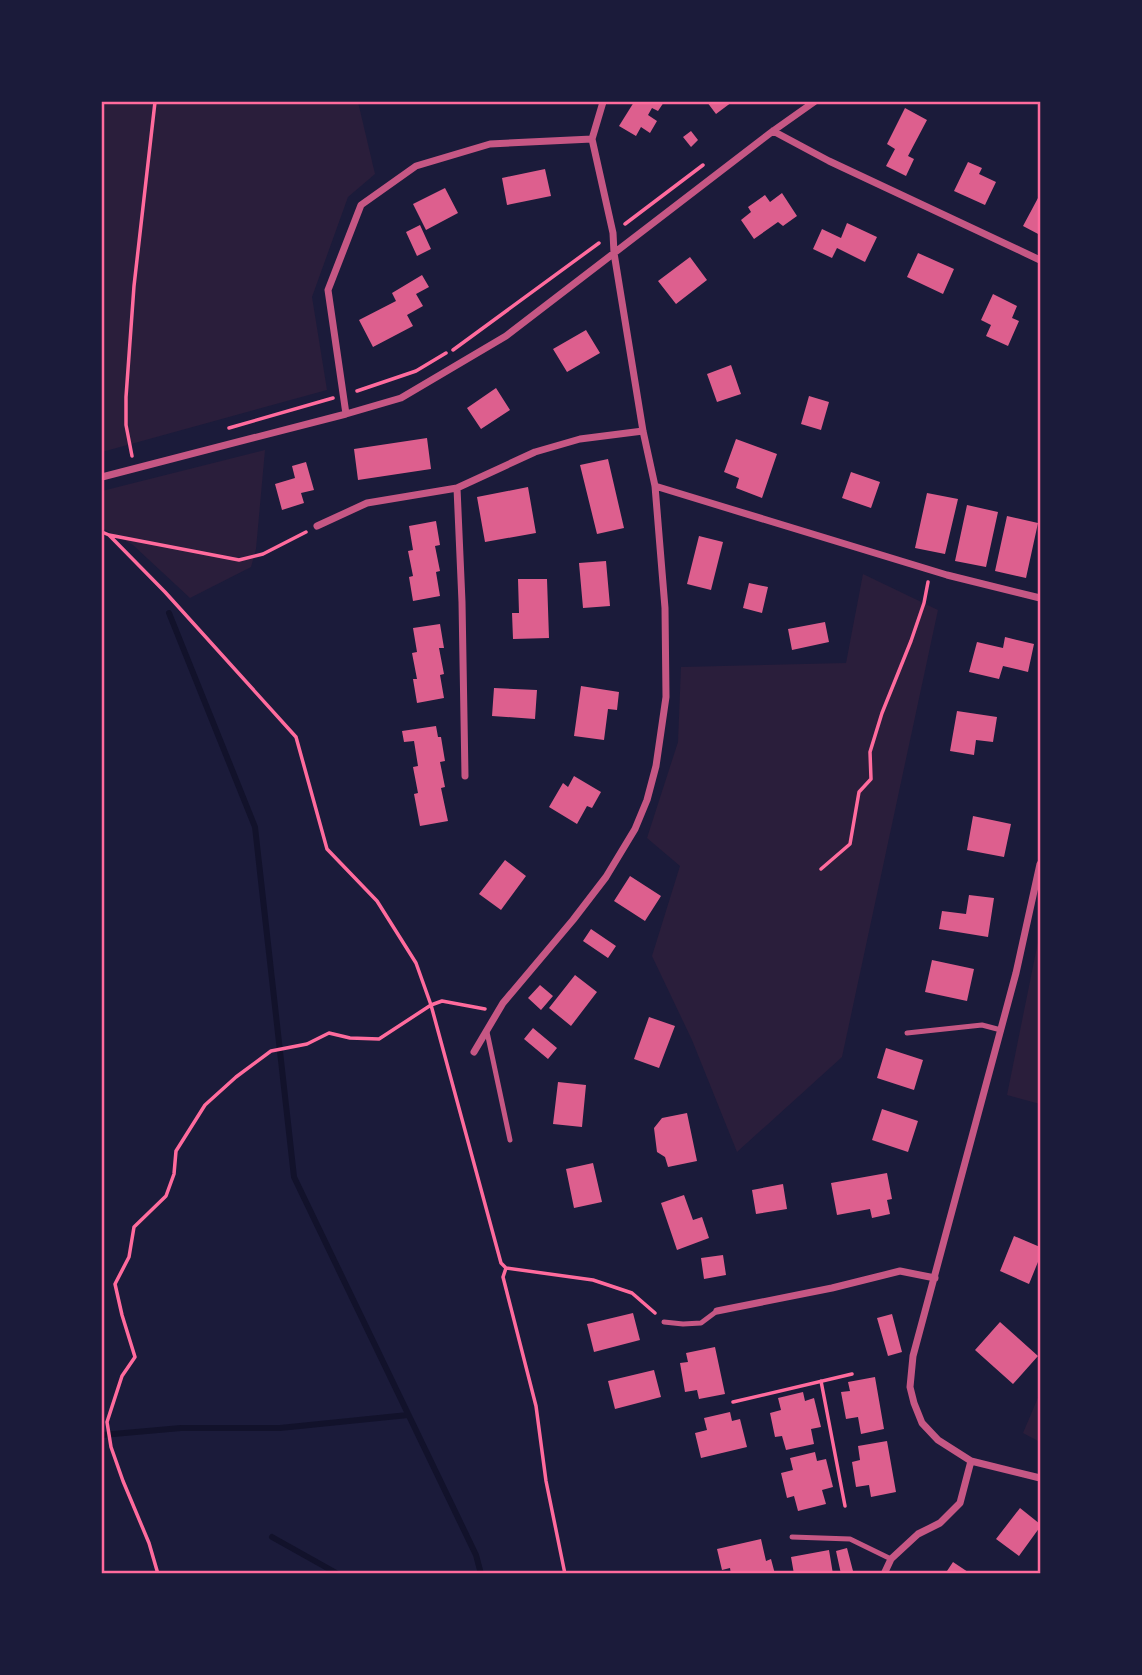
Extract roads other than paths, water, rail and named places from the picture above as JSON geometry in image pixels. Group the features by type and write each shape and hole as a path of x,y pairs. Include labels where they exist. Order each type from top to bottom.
{"street":[{"path":"474,1052 503,1003 606,877 635,829 647,800 656,766 666,697 665,608 655,486 643,430 613,233 592,139 603,102"},
{"path":"102,477 401,398 506,336 814,102"},
{"path":"773,131 829,161 1041,261"},
{"path":"346,414 328,290 361,205 415,166 490,144 592,139"},
{"path":"317,526 367,503 457,488 535,452 580,439 643,430"},
{"path":"655,486 930,569 1041,598"},
{"path":"457,488 465,776"},
{"path":"1041,864 1001,1030 913,1356 910,1387 922,1423 938,1440 971,1461 1041,1478"},
{"path":"717,1311 901,1271 934,1278"},
{"path":"884,1573 891,1559 918,1534 940,1523 960,1503 971,1461"}],"lane":[{"path":"907,1033 982,1025 1001,1030"},
{"path":"487,1032 510,1140"},
{"path":"664,1322 701,1323 717,1311"},
{"path":"792,1537 850,1539 891,1559"}],"waterway":[{"path":"169,613 255,827 294,1177 476,1555 481,1574"},
{"path":"102,1435 181,1428 280,1428 408,1415"},
{"path":"272,1537 338,1574"}]}
